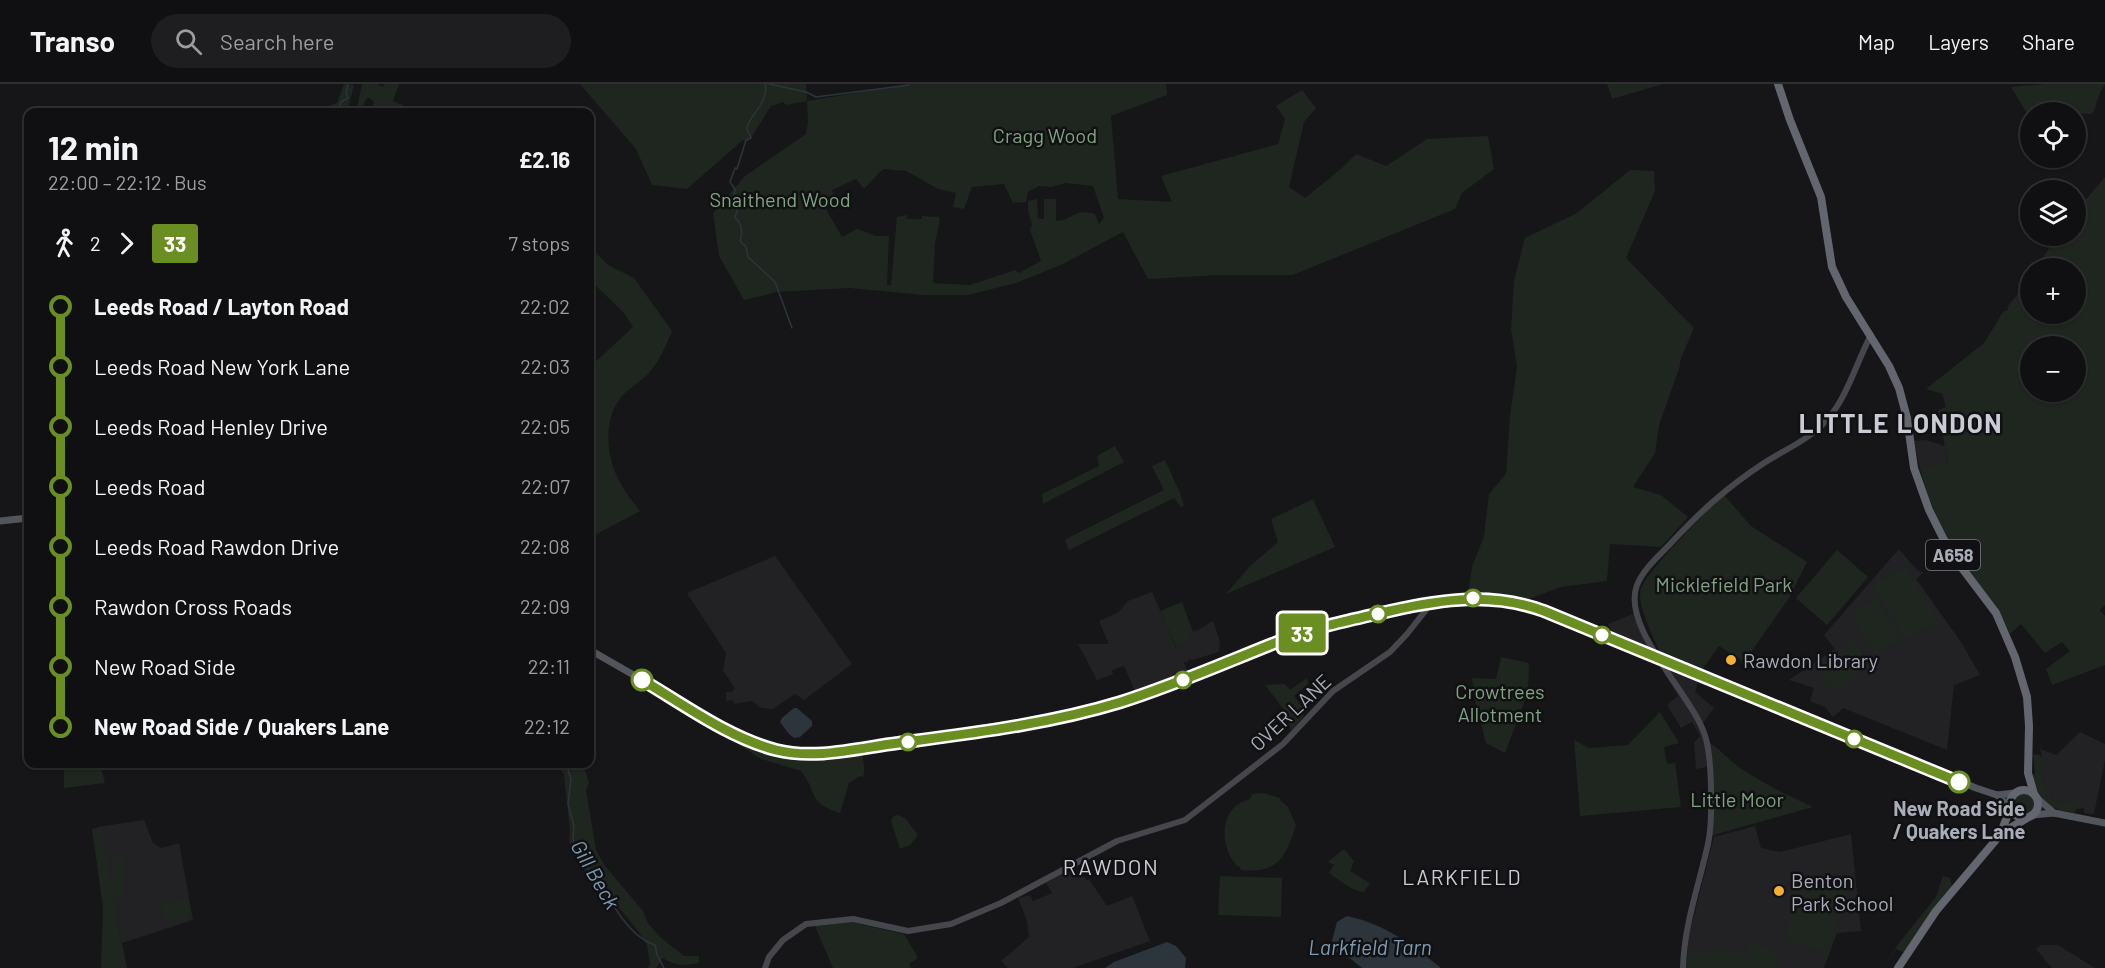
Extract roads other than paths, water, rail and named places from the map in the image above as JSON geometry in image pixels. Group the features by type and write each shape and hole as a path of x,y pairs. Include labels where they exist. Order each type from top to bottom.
{"highway":[{"name":"A658","path":"1778,84 1821,197 1832,267 1846,297 1868,336 1889,366 1899,388 1907,418 1914,468 1929,510 1959,564 1996,613 2015,657 2027,697 2028,773 2036,796"},
{"name":"A658","path":"1898,968 1936,911 2000,835 2007,821 2010,800 2028,773"},
{"path":"2010,808 2017,816 2030,816 2037,808 2036,796 2027,790 2016,791"},
{"name":"A658","path":"2000,835 2030,816"}],"main road":[{"path":"0,520 24,518"},
{"path":"594,652 747,740 791,753 816,753 987,730 1077,714 1161,689 1311,630 1427,603 1473,598 1503,600 1532,606 1951,779 1997,795 2010,808"},
{"path":"1997,795 2016,791"},
{"path":"2036,796 2054,813"},
{"path":"2030,816 2054,813 2105,823"}],"street":[{"path":"1683,968 1688,921 1710,836 1708,754 1700,725 1657,658 1639,618 1635,600 1638,584 1645,571 1707,505 1763,463 1817,430 1829,419 1839,403 1868,336"},
{"name":"OVER LANE","path":"765,968 769,957 783,940 806,924 853,920 908,931 951,924 1001,903 1117,841 1185,820 1283,744 1333,691 1390,652 1426,610 1427,603"},
{"path":"1641,651 1650,642"}],"water":[{"path":"794,708 812,721 812,726 800,737 794,738 780,722"},
{"name":"Larkfield Tarn","path":"1347,916 1386,930 1408,943 1441,968 1362,968 1351,959 1336,952 1332,941 1337,922"},
{"path":"1167,942 1176,946 1186,958 1185,968 1105,968 1114,962"}],"waterway":[{"name":"Gill Beck","path":"339,108 341,102 348,98 346,93 348,84"},
{"path":"765,84 764,97 748,125 747,129 751,138 746,140 737,169 735,168 730,182 735,189 734,200 737,210 735,218 741,228 740,241 746,247 748,257 775,282 792,328"},
{"path":"769,84 806,92 816,97 909,85"},
{"name":"Gill Beck","path":"567,768 571,779 568,804 574,826 573,840 591,874 597,874 603,878 609,897 629,927 646,941 655,945 664,968"}],"place":[{"name":"Rawdon Library","path":"1731,660"},
{"name":"New Road Side / Quakers Lane","path":"1959,782"},
{"name":"Benton Park School","path":"1779,891"}],"district":[{"name":"LITTLE LONDON","path":"1901,422"},
{"name":"RAWDON","path":"1111,866"},
{"name":"LARKFIELD","path":"1462,876"}],"park label":[{"name":"Cragg Wood","path":"1045,135"},
{"name":"Snaithend Wood","path":"780,199"},
{"name":"Micklefield Park","path":"1724,584"},
{"name":"Crowtrees Allotment","path":"1500,702"},
{"name":"Little Moor","path":"1737,799"}]}
